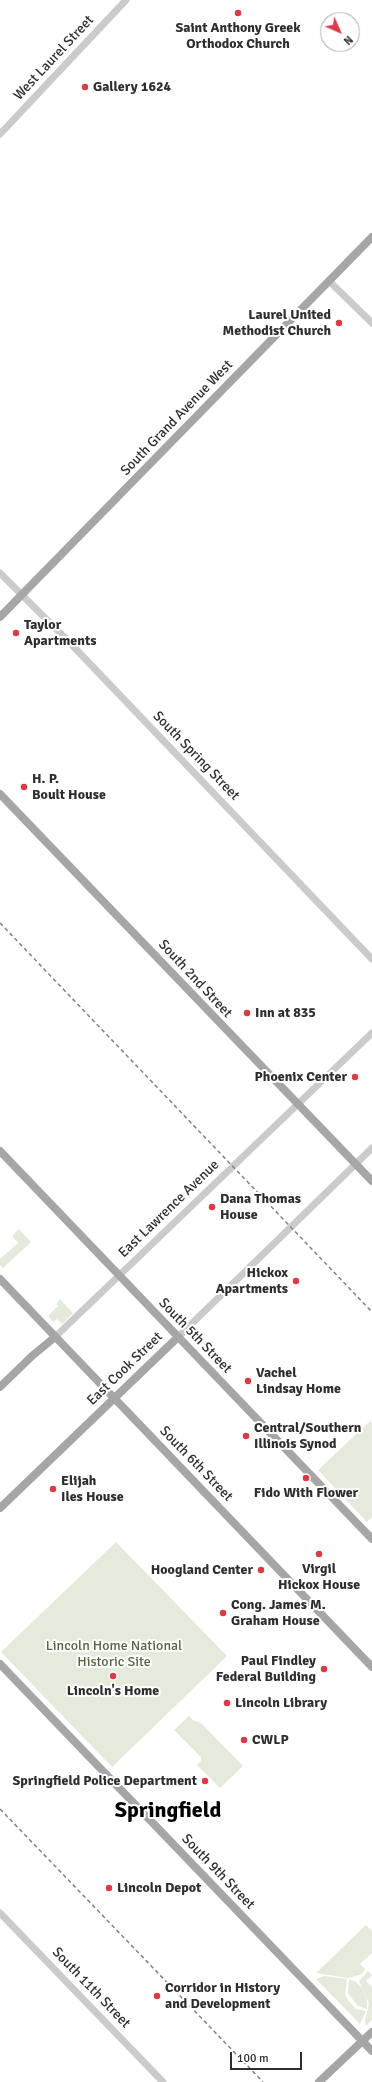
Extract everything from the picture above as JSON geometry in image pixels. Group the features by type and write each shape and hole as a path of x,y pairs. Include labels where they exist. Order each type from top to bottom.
{"main road":[{"name":"South Grand Avenue West","path":"0,617 372,237"},
{"name":"South 2nd Street","path":"0,794 372,1181"},
{"name":"South 5th Street","path":"0,1151 372,1539"},
{"name":"South 6th Street","path":"0,1279 372,1667"},
{"name":"East Lawrence Avenue","path":"0,1387 32,1356 55,1337"},
{"name":"East Cook Street","path":"0,1508 178,1337"},
{"name":"South 9th Street","path":"0,1664 372,2051"},
{"path":"319,2082 372,2032"}],"street":[{"name":"West Laurel Street","path":"0,134 126,0"},
{"path":"329,281 372,323"},
{"name":"South Spring Street","path":"0,573 22,594 372,959"},
{"name":"East Lawrence Avenue","path":"55,1337 372,1033"},
{"name":"East Cook Street","path":"178,1337 372,1148"},
{"name":"South 11th Street","path":"0,1913 163,2082"}],"green space":[{"path":"19,1229 31,1242 3,1268 0,1265 0,1259 18,1243 12,1236"},
{"path":"60,1299 73,1313 62,1324 57,1319 53,1322 48,1316 58,1306 56,1304"},
{"path":"370,1421 372,1424 372,1517 367,1522 318,1470"},
{"name":"Lincoln Home National Historic Site","path":"116,1542 227,1656 112,1767 1,1652"},
{"path":"189,1716 193,1720 201,1723 243,1766 220,1788 197,1765 201,1761 201,1757 174,1730"},
{"path":"366,1925 372,1931 372,1953 360,1964 365,1969 362,1974 348,1978 316,1973"},
{"path":"368,1971 372,1975 366,1981 372,1987 372,2020 366,2026 365,2021 369,2003 359,1981"},
{"path":"324,1976 347,1979 345,1994 348,2000 356,2009 366,2011 360,2024 316,1979"},
{"path":"349,1979 356,1982 362,1988 367,2000 367,2009 358,2006 348,1993"}],"railway":[{"path":"0,923 372,1312"},
{"path":"0,1809 263,2082"}],"place":[{"name":"Saint Anthony Greek Orthodox Church","path":"238,13"},
{"name":"Gallery 1624","path":"85,87"},
{"name":"Laurel United Methodist Church","path":"339,323"},
{"name":"Taylor Apartments","path":"16,633"},
{"name":"H. P. Boult House","path":"24,787"},
{"name":"Inn at 835","path":"247,1013"},
{"name":"Phoenix Center","path":"355,1077"},
{"name":"Dana Thomas House","path":"212,1207"},
{"name":"Hickox Apartments","path":"296,1281"},
{"name":"Vachel Lindsay Home","path":"248,1381"},
{"name":"Central/Southern Illinois Synod","path":"246,1436"},
{"name":"Fido With Flower","path":"306,1478"},
{"name":"Elijah Iles House","path":"53,1489"},
{"name":"Virgil Hickox House","path":"319,1554"},
{"name":"Hoogland Center","path":"261,1570"},
{"name":"Cong. James M. Graham House","path":"223,1613"},
{"name":"Paul Findley Federal Building","path":"324,1669"},
{"name":"Lincoln's Home","path":"113,1676"},
{"name":"Lincoln Library","path":"227,1703"},
{"name":"CWLP","path":"244,1740"},
{"name":"Springfield Police Department","path":"205,1781"},
{"name":"Lincoln Depot","path":"109,1888"},
{"name":"Corridor in History and Development","path":"157,1996"}],"district":[{"name":"Springfield","path":"168,1811"}]}
